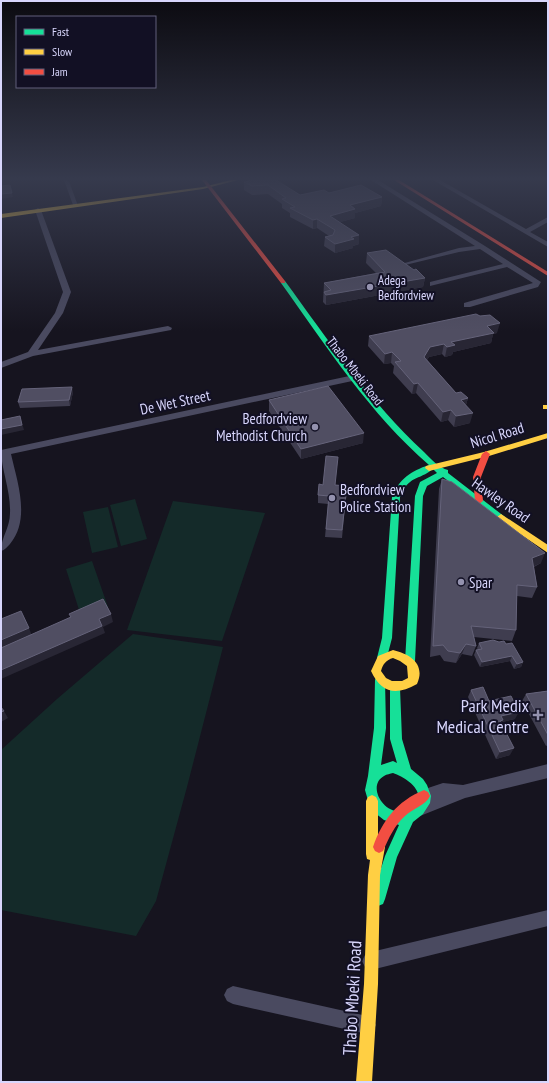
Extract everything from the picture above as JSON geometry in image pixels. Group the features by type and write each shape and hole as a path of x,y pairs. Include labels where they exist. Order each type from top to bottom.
{"main road":[{"path":"240,231 257,252 286,294"},
{"path":"478,231 548,274"},
{"name":"Thabo Mbeki Road","path":"286,294 316,328 354,378 403,436 415,458"},
{"name":"Thabo Mbeki Road","path":"286,294 344,380 388,434"},
{"path":"528,440 546,425"},
{"name":"Nicol Road","path":"431,468 486,454 548,435"},
{"path":"401,448 415,458 406,478 399,488 396,497 407,509 410,661"},
{"path":"479,501 475,483 480,464 486,454"},
{"name":"Hawley Road","path":"415,458 458,486 548,550"},
{"name":"Nicol Road","path":"440,475 455,462"},
{"path":"406,478 431,468"},
{"path":"373,916 374,875 371,845 372,801 370,788 378,755 381,722 380,680 376,667 382,658 387,638 407,509 423,484 440,475"},
{"path":"380,680 384,684 395,688 402,687 413,681 415,671 410,661 405,657 393,654 382,658"},
{"path":"395,688 395,736 397,747 405,769"},
{"path":"373,916 391,856 417,808 417,778 405,769 393,767 386,768 374,776"},
{"path":"372,801 383,813 391,818"},
{"path":"374,875 382,835 391,818 410,803 417,808"},
{"path":"391,818 417,808"},
{"name":"Thabo Mbeki Road","path":"364,1082 373,916"}],"street":[{"path":"31,354 58,313 67,292 45,231"},
{"path":"456,231 535,281 537,284 468,305"},
{"path":"526,232 548,245"},
{"path":"402,264 460,250 483,247"},
{"path":"433,284 509,264"},
{"path":"1,365 31,354 168,328"},
{"name":"De Wet Street","path":"3,453 354,378"},
{"path":"1,547 14,528 16,516 3,453"},
{"path":"417,808 465,791 548,771"},
{"path":"370,962 548,918"},
{"path":"232,995 367,1025"}],"green space":[{"path":"135,499 147,539 121,546 110,505"},
{"path":"173,501 265,513 222,641 127,630"},
{"path":"108,507 118,547 92,553 83,512"},
{"path":"92,561 108,607 81,616 66,569"},
{"path":"133,634 223,647 156,901 136,936 1,910 1,750 57,699"}],"building":[{"path":"335,231 352,231 359,235 351,237 354,239 335,244 325,237 333,235"},
{"path":"386,250 414,270 416,269 425,278 326,295 324,292 331,290 324,283 385,272 367,253"},
{"path":"476,314 480,316 490,315 500,323 487,326 494,333 451,342 455,345 447,347 444,344 430,347 424,357 456,393 461,392 468,398 461,400 473,413 456,416 451,410 443,412 418,383 414,384 395,362 401,361 392,352 385,354 369,336"},
{"name":"Bedfordview Methodist Church","path":"328,386 364,433 301,449 269,400"},
{"path":"72,387 69,400 18,402 22,389"},
{"path":"20,416 22,425 1,429 1,420"},
{"name":"Bedfordview Police Station","path":"326,456 338,457 335,485 347,486 342,530 326,529 329,496 318,495 319,484 323,485"},
{"path":"442,479 452,482 545,553 532,558 537,587 517,585 516,630 471,626 476,646 466,644 460,653 448,651 443,645 433,646"},
{"path":"103,599 111,614 99,619 102,626 1,670 1,648 71,617 69,614"},
{"path":"21,611 29,628 1,640 1,619"},
{"path":"493,640 499,642 504,641 506,644 512,643 523,662 517,664 512,656 482,662 476,650 482,649 479,643"},
{"path":"483,687 489,701 511,696 519,712 501,716 503,720 500,721 514,748 500,752 471,690"},
{"path":"548,691 548,735 526,694"}],"traffic: fast":[{"path":"283,282 355,380 386,418 438,469 501,517"},
{"path":"382,658 387,638 396,497 402,485 408,478 429,468"},
{"path":"410,661 419,496 423,484 445,472"},
{"path":"374,776 380,728 380,680"},
{"path":"395,688 396,739 405,769"},
{"path":"393,767 400,769 414,777 423,789 425,796 424,803 419,810 409,817 398,819 388,815 380,809 373,800 371,790 372,780 379,772 393,767"},
{"path":"378,899 391,856 408,818"}],"traffic: slow":[{"path":"429,468 486,454 548,435"},
{"path":"501,517 548,550"},
{"path":"393,654 408,660 414,670 413,681 397,687 387,684 379,677 376,671 378,664 386,656 393,654"},
{"path":"372,801 372,854"},
{"path":"364,1082 371,984 374,875 379,847"}],"traffic: jam":[{"path":"243,231 283,282"},
{"path":"478,231 548,274"},
{"path":"479,501 477,477 486,454"},
{"path":"379,847 386,830 396,816 408,805 424,796"}],"place":[{"name":"Adega Bedfordview","path":"370,287"},
{"name":"Bedfordview Methodist Church","path":"315,427"},
{"name":"Bedfordview Police Station","path":"332,498"},
{"name":"Spar","path":"461,582"},
{"name":"Park Medix Medical Centre","path":"538,715"}]}
